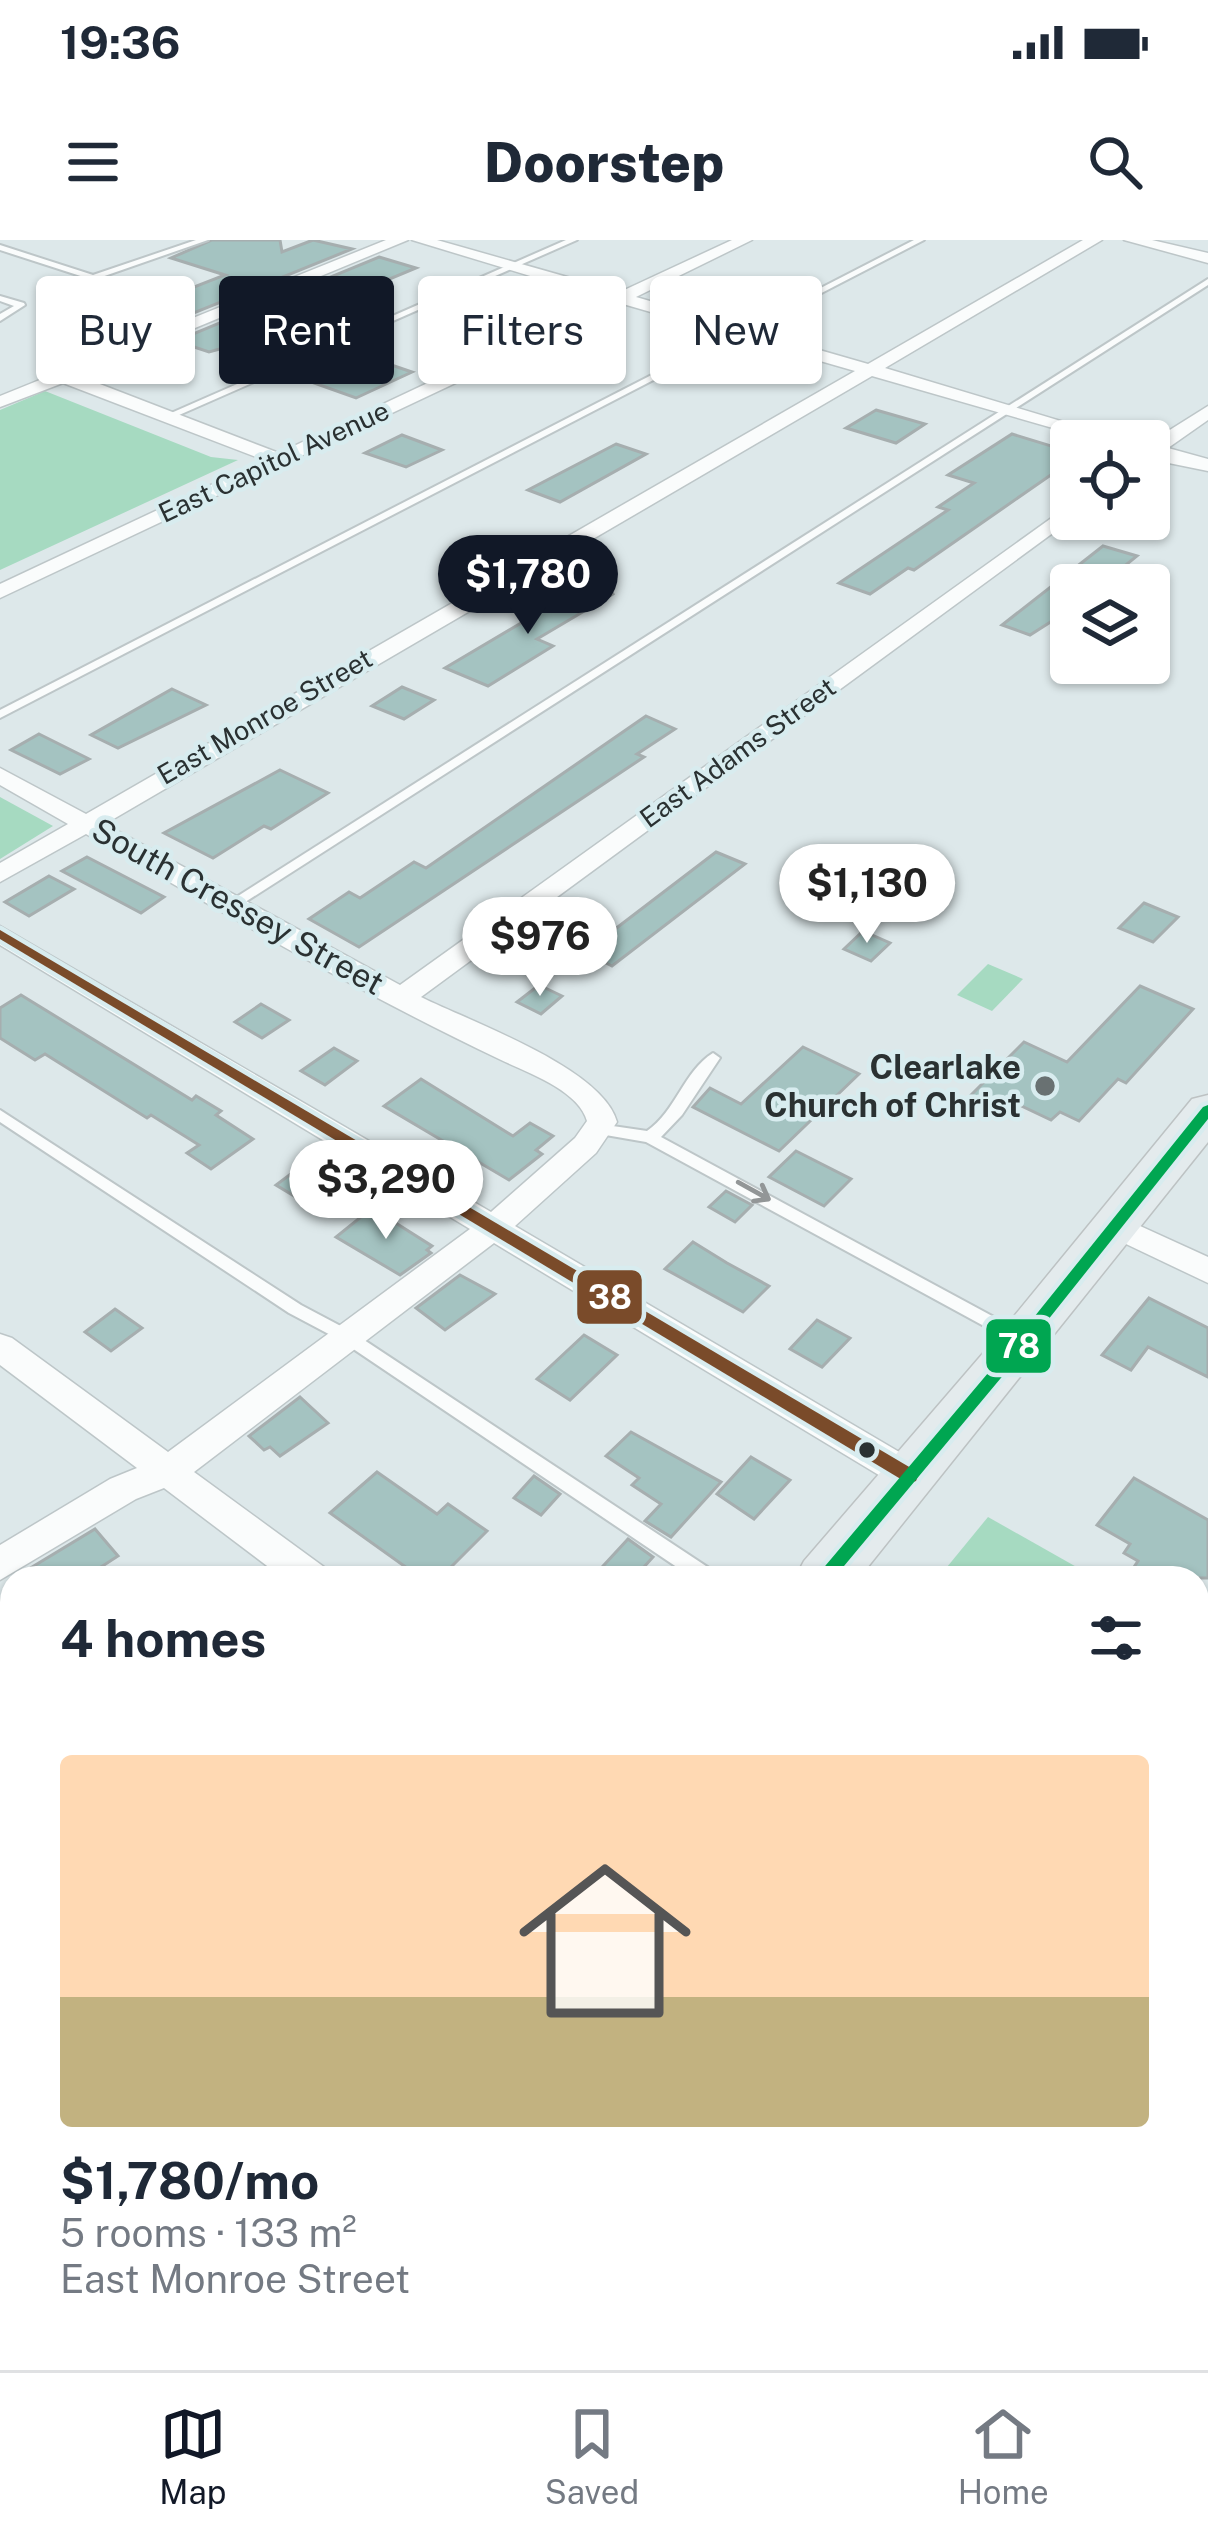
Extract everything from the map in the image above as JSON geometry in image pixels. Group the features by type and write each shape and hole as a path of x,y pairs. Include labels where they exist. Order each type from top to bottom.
{"main road":[{"path":"834,1566 1208,1110"}],"street":[{"path":"195,324 400,240"},
{"path":"420,240 542,276"},
{"name":"East Capitol Avenue","path":"626,296 744,240"},
{"name":"East Monroe Street","path":"0,874 1094,240"},
{"path":"1132,240 1164,243 1208,258"},
{"path":"822,358 1050,423"},
{"path":"0,402 46,384"},
{"path":"82,384 279,459"},
{"name":"East Capitol Avenue","path":"0,592 438,384"},
{"path":"1170,437 1208,411"},
{"path":"1170,456 1208,465"},
{"name":"East Adams Street","path":"404,996 1050,525"},
{"name":"South Cressey Street","path":"0,775 567,1082 591,1096 599,1118"},
{"path":"0,934 910,1476"},
{"path":"0,1564 114,1494 169,1471 496,1227 590,1148 599,1118"},
{"path":"1116,1226 1208,1271"},
{"path":"0,1347 295,1566"}],"lane":[{"path":"0,247 93,278 204,240"},
{"path":"166,417 573,240"},
{"path":"822,290 920,240"},
{"path":"0,264 25,255"},
{"path":"234,903 1208,281"},
{"path":"0,298 20,305 0,318"},
{"path":"822,347 828,344"},
{"path":"0,715 650,378"},
{"path":"650,1137 666,1128 697,1074 712,1058"},
{"path":"0,1115 295,1309 346,1336 690,1566"},
{"path":"599,1118 650,1137 1024,1340"}],"green space":[{"path":"45,391 211,457 238,460 0,570 0,410"},
{"path":"0,797 53,826 0,859"},
{"path":"988,964 1023,979 992,1011 957,995"},
{"path":"988,1517 1075,1566 948,1566"}],"building":[{"path":"212,240 280,240 282,252 313,240 352,249 285,276 222,276 171,258"},
{"path":"379,257 416,268 394,277 333,276"},
{"path":"219,277 219,303 195,312 195,287"},
{"path":"219,323 219,349 195,347 195,333"},
{"path":"394,366 412,372 394,380"},
{"path":"317,384 386,384 356,398"},
{"path":"876,410 925,424 896,443 846,428"},
{"path":"1012,434 1050,446 1050,476 914,570 908,568 870,594 839,583 948,510 938,507 974,483 948,475"},
{"path":"402,435 442,450 406,467 365,453"},
{"path":"616,444 646,454 560,502 528,490"},
{"path":"1103,546 1137,556 1127,564 1080,564"},
{"path":"602,575 613,594 537,639 553,646 488,686 445,668"},
{"path":"1050,587 1050,622 1030,635 1002,625"},
{"path":"402,687 434,700 404,719 372,706"},
{"path":"172,689 206,705 118,748 91,735"},
{"path":"646,716 675,729 637,754 644,757 359,947 309,919 349,892 360,898 414,862 426,868"},
{"path":"39,734 89,759 60,774 11,750"},
{"path":"280,770 328,793 213,858 164,833"},
{"path":"716,852 745,864 612,966 585,952"},
{"path":"87,857 164,897 141,913 62,871"},
{"path":"49,876 74,889 29,916 5,902"},
{"path":"1144,903 1178,917 1153,942 1119,928"},
{"path":"863,931 890,943 871,961 844,949"},
{"path":"539,985 562,996 541,1014 517,1002"},
{"path":"1140,986 1193,1009 1126,1083 1118,1079 1079,1121 1060,1112 1051,1120 1011,1101 1001,1111 970,1096 1024,1042 1067,1062"},
{"path":"21,995 192,1100 196,1096 221,1111 216,1115 253,1139 211,1169 187,1153 199,1145 151,1115 147,1118 45,1054 35,1060 0,1038 0,1008"},
{"path":"261,1004 289,1020 262,1038 235,1022"},
{"path":"803,1047 859,1074 779,1151 693,1107 710,1088 741,1104"},
{"path":"334,1048 357,1061 325,1085 301,1071"},
{"path":"421,1079 513,1136 530,1123 553,1136 536,1150 542,1154 509,1180 384,1106"},
{"path":"796,1151 851,1179 824,1206 769,1177"},
{"path":"300,1167 323,1181 299,1199 276,1185"},
{"path":"726,1191 752,1205 735,1222 709,1207"},
{"path":"372,1208 432,1246 427,1250 431,1253 400,1275 336,1237"},
{"path":"693,1242 769,1286 743,1312 665,1269"},
{"path":"460,1275 495,1294 445,1330 416,1308"},
{"path":"1149,1298 1208,1328 1208,1377 1148,1347 1131,1370 1102,1355"},
{"path":"115,1309 142,1328 111,1351 85,1332"},
{"path":"817,1320 850,1338 822,1367 790,1349"},
{"path":"584,1335 617,1355 570,1400 537,1379"},
{"path":"300,1397 328,1423 280,1456 270,1447 264,1450 249,1436"},
{"path":"631,1432 721,1482 671,1537 645,1521 661,1504 632,1485 639,1478 606,1456"},
{"path":"751,1457 790,1480 754,1519 717,1494"},
{"path":"377,1472 437,1514 448,1504 487,1531 452,1566 404,1566 330,1513"},
{"path":"534,1476 560,1494 541,1515 514,1498"},
{"path":"1134,1478 1208,1520 1208,1566 1135,1566 1138,1561 1124,1553 1130,1544 1097,1525"},
{"path":"95,1529 118,1556 103,1566 34,1566"},
{"path":"628,1539 653,1557 645,1566 603,1566"}],"transit line":[{"name":"38","path":"0,934 910,1476"},
{"name":"78","path":"834,1566 1208,1110"}],"place":[{"name":"Clearlake Church of Christ","path":"1045,1086"}]}
